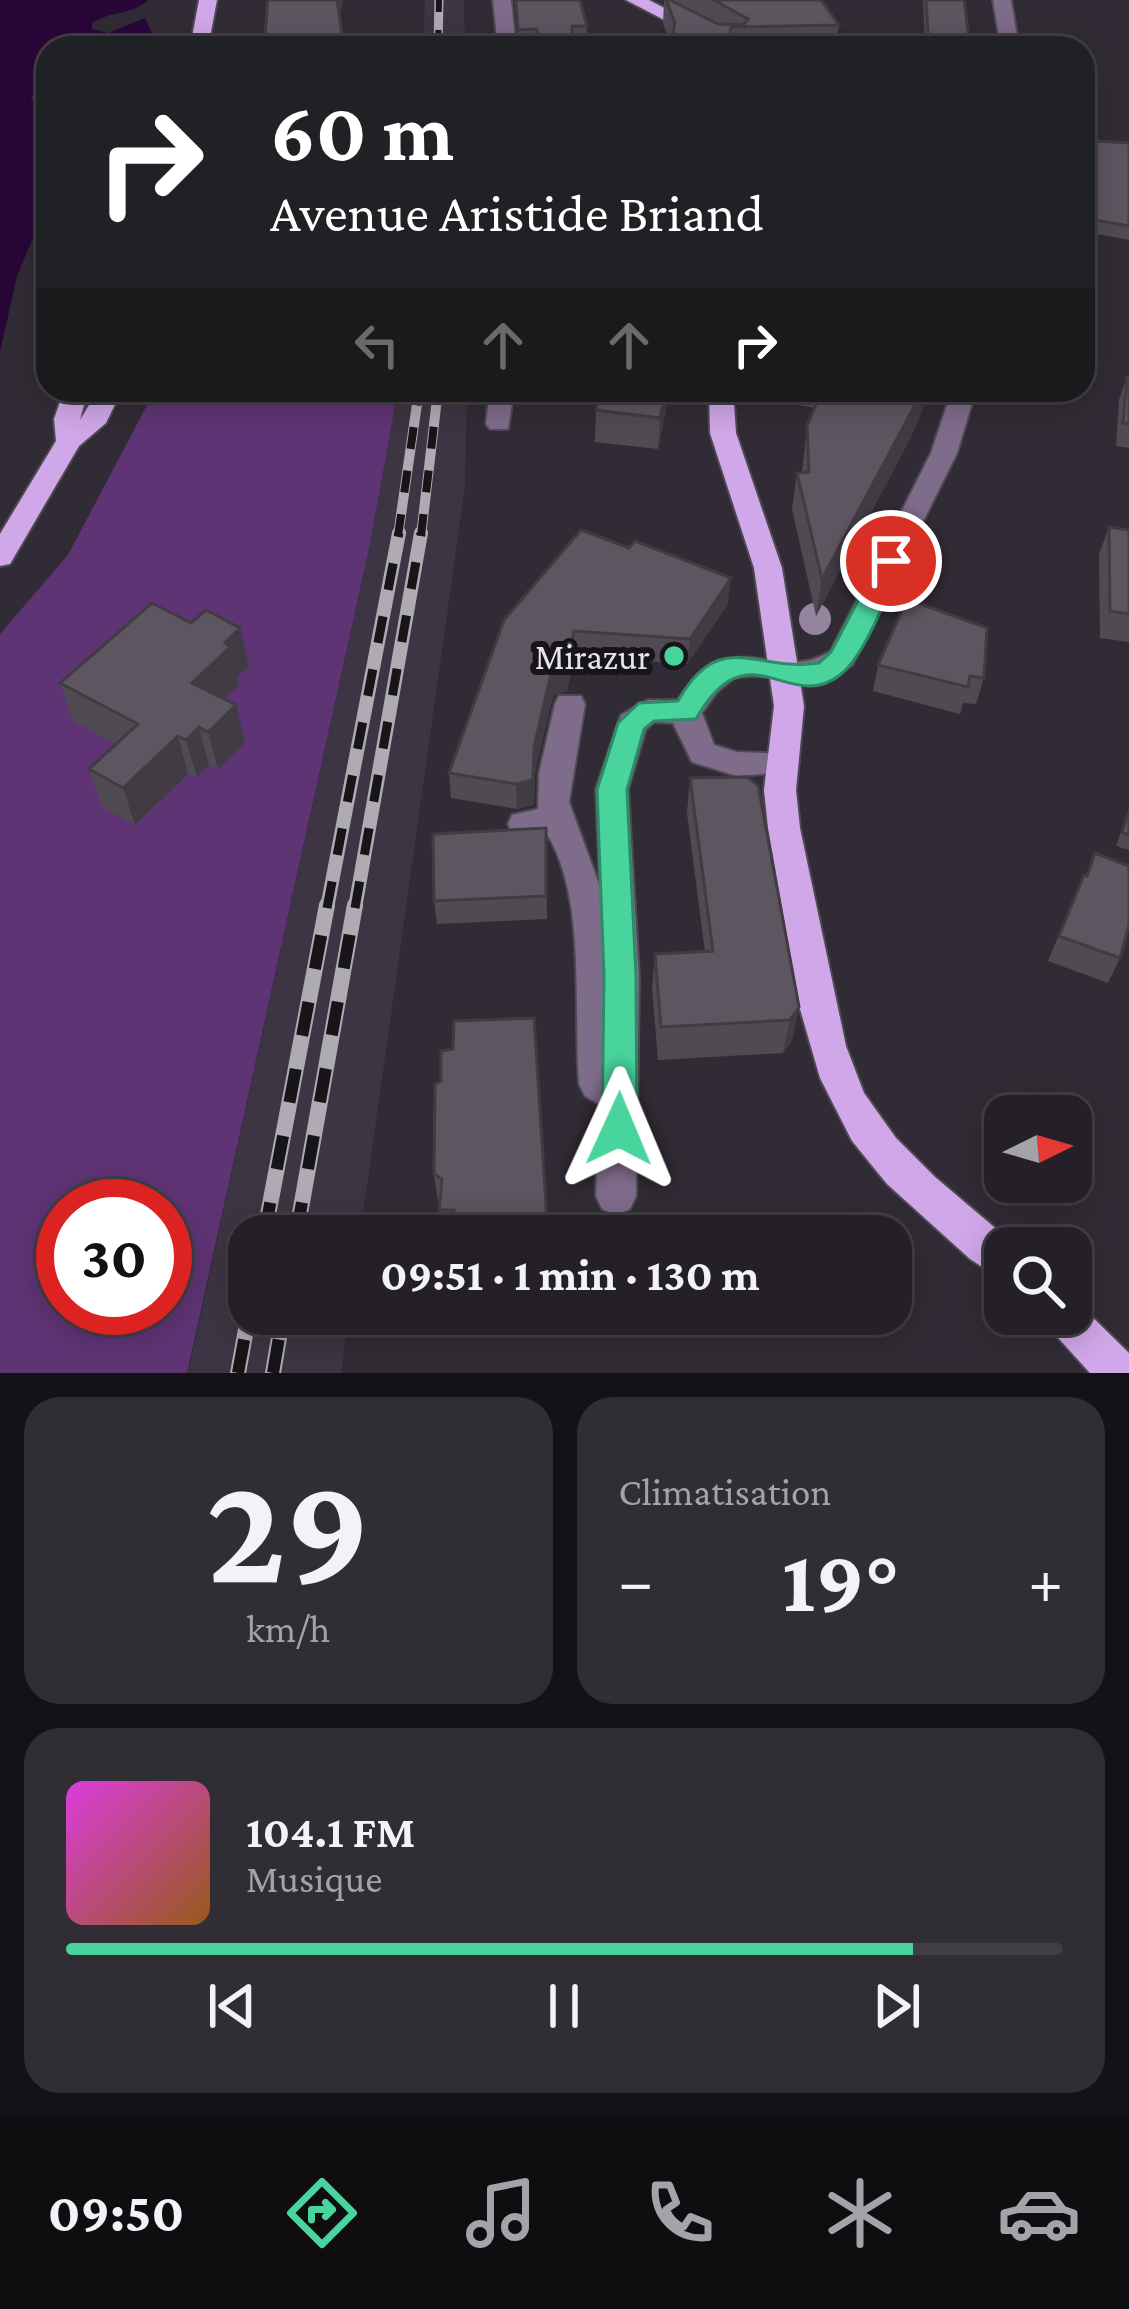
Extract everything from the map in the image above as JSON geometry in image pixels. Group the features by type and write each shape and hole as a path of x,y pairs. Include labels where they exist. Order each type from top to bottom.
{"main road":[{"path":"201,36 208,0"},
{"path":"635,0 708,36"},
{"path":"69,441 73,402"},
{"path":"0,557 69,441 98,418 105,402"},
{"path":"722,402 723,433 763,548 784,671 789,706 783,763 784,828 832,1061 874,1140 903,1174 984,1244"},
{"path":"1084,1335 1118,1373"}],"street":[{"path":"502,0 506,36"},
{"path":"1001,0 1008,36"},
{"path":"499,424 501,402"},
{"path":"783,763 737,764 703,754 691,736 686,712 699,688 722,668 748,665 827,672 842,658 944,453 960,402"},
{"path":"570,704 569,727 540,822 566,831 573,853 587,916 598,1084 621,1096"},
{"path":"616,1196 621,1096 612,790 632,723 648,711 686,712"}],"shaded area":[{"path":"0,0 148,0 99,19 92,29 108,33 145,18 149,36 36,36 36,87 31,100 36,102 36,231 17,276 0,352"},
{"path":"425,0 464,0 465,36 424,36"},
{"path":"149,402 396,402 370,544 187,1373 0,1373 0,634 68,555"},
{"path":"396,402 467,402 465,486 363,1215 228,1215 228,1335 346,1335 341,1373 188,1373 370,544"}],"building":[{"path":"268,0 337,0 342,36 265,36"},
{"path":"516,0 580,0 587,26 572,26 573,36 537,36 537,29 518,30"},
{"path":"666,0 718,24 743,25 748,19 714,0 821,0 839,25 731,27 729,36 672,36 675,23"},
{"path":"926,0 964,0 968,36 928,36"},
{"path":"1096,141 1129,143 1129,226 1095,220"},
{"path":"1129,377 1129,424 1123,423"},
{"path":"598,402 663,402 660,418 596,410"},
{"path":"817,402 917,402 822,579 797,473 809,472 807,426"},
{"path":"1109,527 1129,530 1129,614 1110,611"},
{"path":"581,530 629,548 635,541 731,578 690,639 574,631 567,666 555,669 550,678 534,747 533,780 516,784 449,773 504,620"},
{"path":"907,599 987,628 984,678 970,676 968,687 878,665"},
{"path":"152,603 191,623 206,610 240,628 225,643 230,647 192,683 236,705 208,732 199,727 186,740 178,736 123,788 89,769 138,724 60,683"},
{"path":"747,777 758,785 799,1007 790,1020 661,1027 655,954 713,951 690,778"},
{"path":"546,828 546,896 434,901 433,834"},
{"path":"1095,853 1129,866 1129,925 1120,958 1059,936"},
{"path":"534,1018 547,1215 454,1215 454,1210 439,1210 442,1179 434,1174 435,1084 441,1081 441,1051 453,1049 454,1021"}],"railway":[{"path":"438,36 439,0"},
{"path":"398,536 417,402"},
{"path":"421,536 437,402"},
{"path":"327,908 399,533"},
{"path":"355,908 421,533"},
{"path":"268,1215 327,905"},
{"path":"300,1215 355,905"},
{"path":"238,1373 245,1335"},
{"path":"273,1373 279,1335"}],"place":[{"name":"Mirazur","path":"674,656"}],"route":[{"path":"619,1129 620,976 612,790 632,723 648,711 686,712 699,688 722,668 748,665 811,675 827,672 842,658 891,561"}]}
